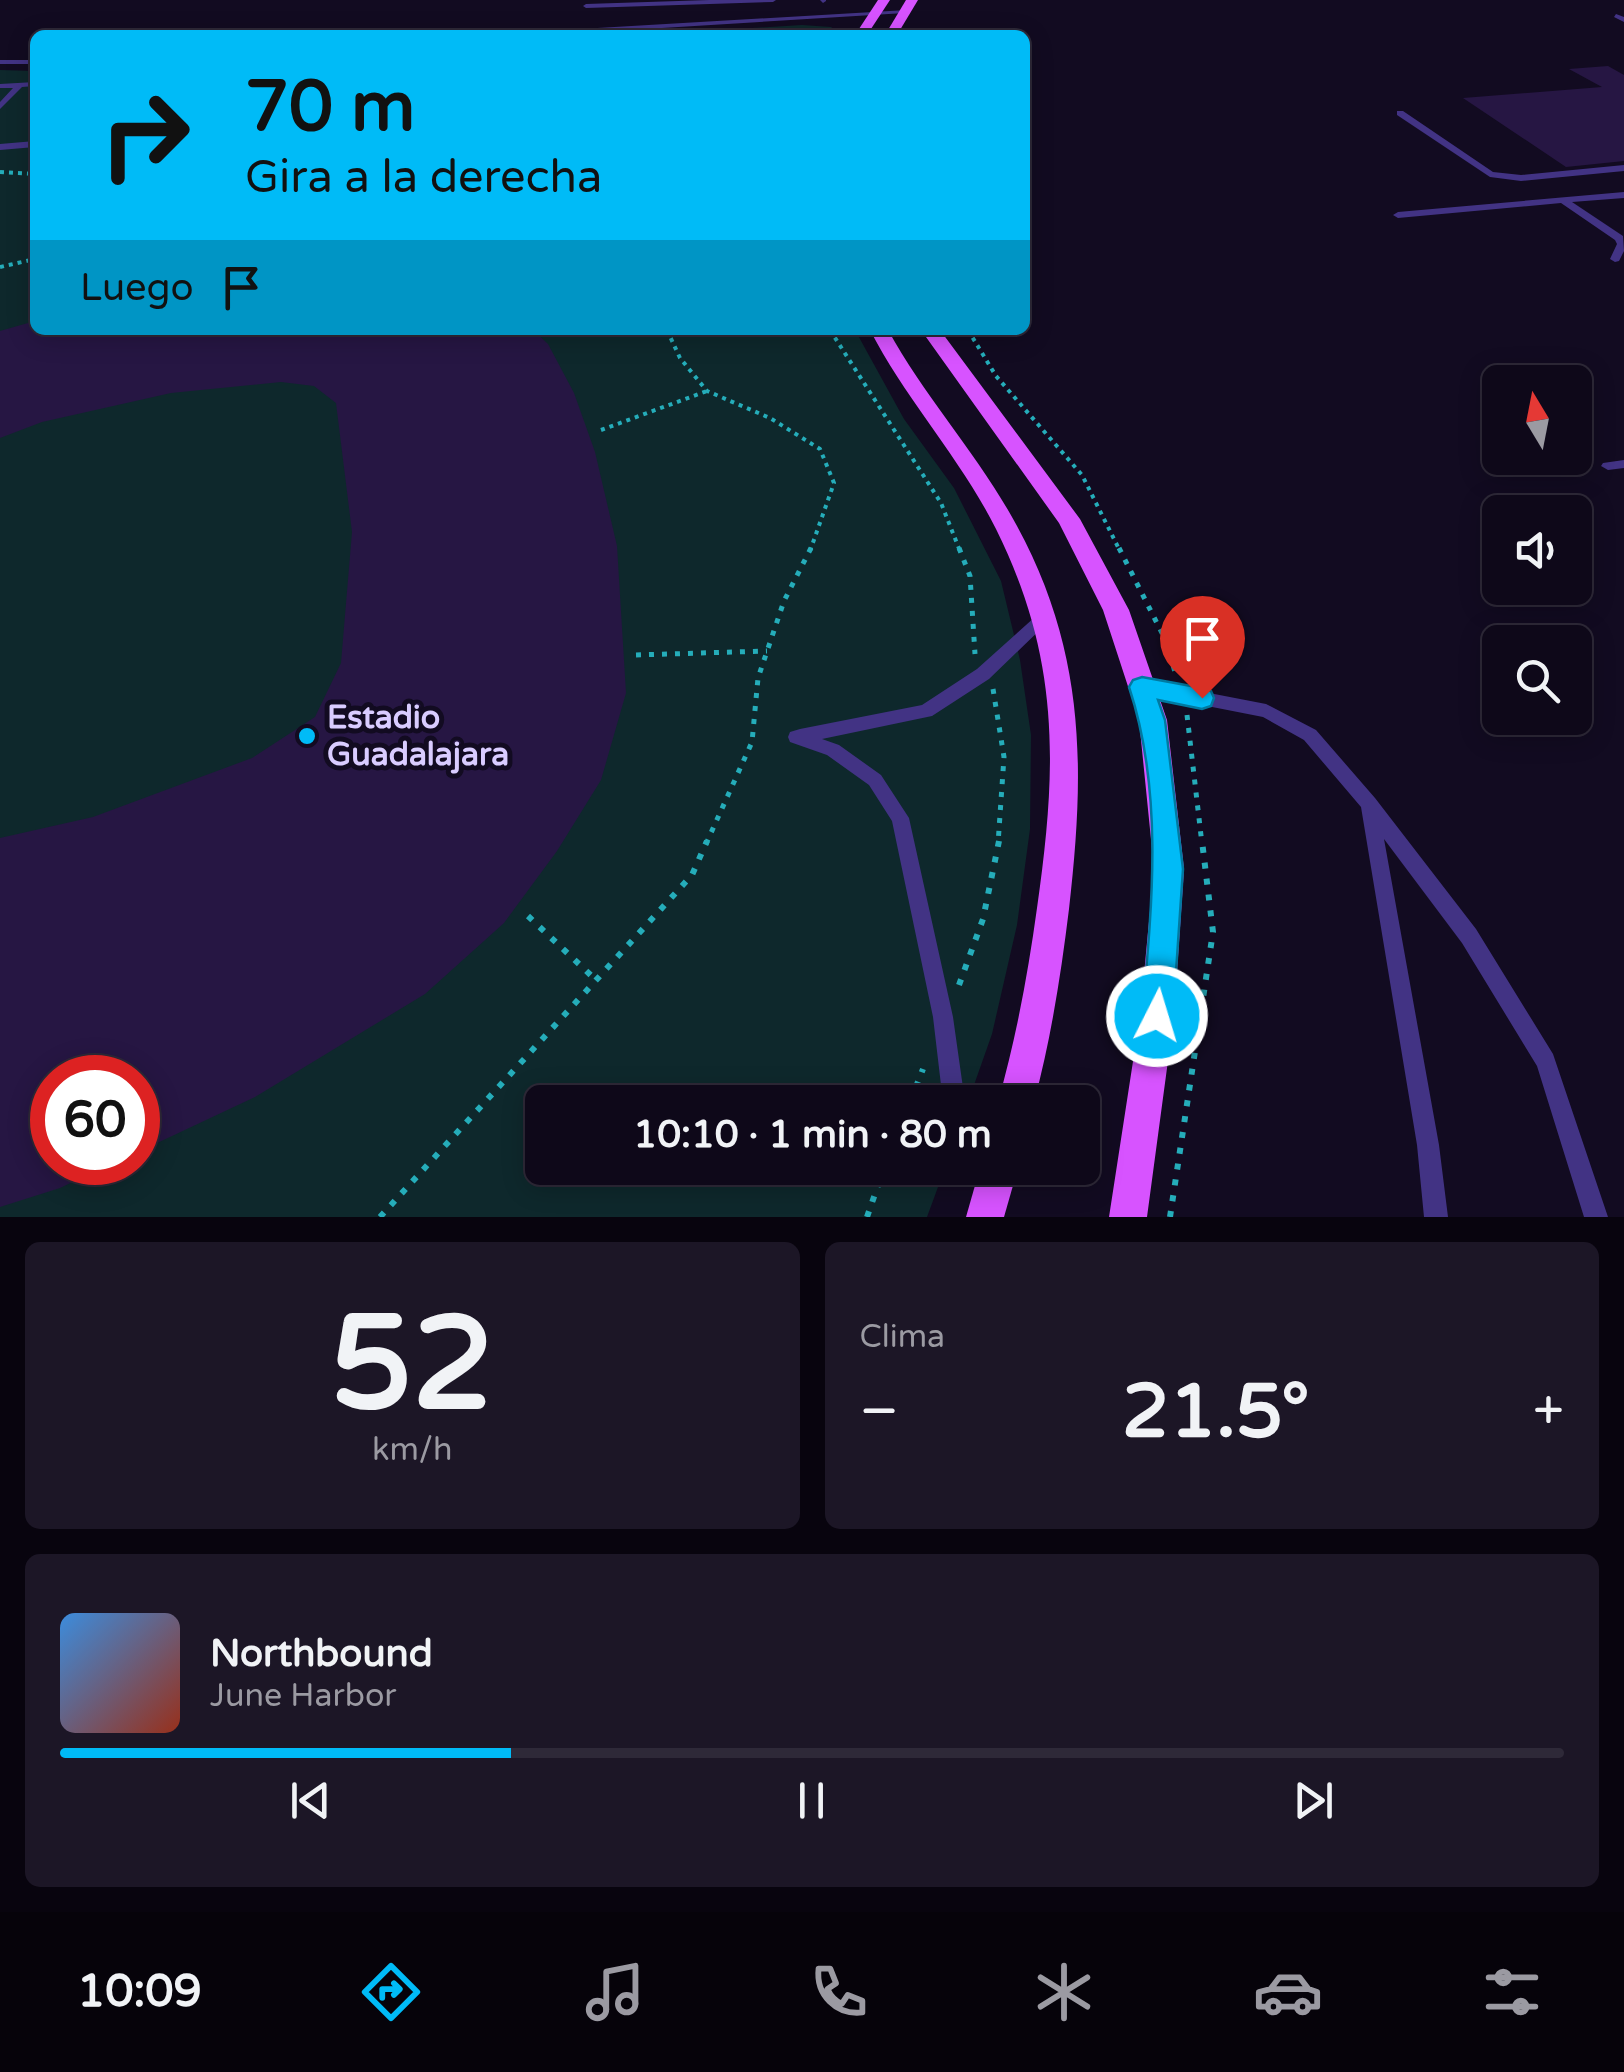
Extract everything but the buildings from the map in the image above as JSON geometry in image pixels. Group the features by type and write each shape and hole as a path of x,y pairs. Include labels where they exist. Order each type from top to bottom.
{"main road":[{"path":"864,30 884,0"},
{"path":"895,30 909,5"},
{"path":"881,335 992,503 1025,571 1042,620 1065,725 1064,826 1038,1024 1021,1085"},
{"path":"934,335 1069,518 1116,610 1152,720 1169,869 1157,1016 1128,1217"}],"lane":[{"path":"586,6 773,0"},
{"path":"822,0 827,15"},
{"path":"596,30 876,12 909,5"},
{"path":"614,30 618,28"},
{"path":"0,62 30,62"},
{"path":"0,86 30,84"},
{"path":"0,107 20,85"},
{"path":"1400,112 1490,174 1520,178 1624,168"},
{"path":"0,146 30,144"},
{"path":"1398,215 1624,196"},
{"path":"1564,201 1619,238 1622,244 1615,259"},
{"path":"1608,466 1624,464"},
{"path":"952,1085 944,1017 900,818 875,780 833,750 796,736 926,711 982,674 1042,620"},
{"path":"1142,687 1266,711 1310,735 1369,804 1469,936 1546,1061 1596,1217"},
{"path":"1369,804 1428,1145 1436,1217"}],"path":[{"path":"0,172 30,174"},
{"path":"0,266 30,261"},
{"path":"380,1217 692,875 752,742 758,678 784,601 815,540 834,483 820,448 770,418 706,390 680,358 669,335"},
{"path":"601,430 706,390"},
{"path":"636,654 768,651"},
{"path":"528,916 597,981"},
{"path":"867,1217 878,1185"}],"green space":[{"path":"802,25 835,30 720,30"},
{"path":"0,70 30,71 30,335 858,335 904,419 954,488 1001,581 1020,660 1031,735 1030,829 1017,925 992,1034 974,1085 525,1085 525,1185 939,1185 927,1217 0,1217"}],"place":[{"name":"Estadio Guadalajara","path":"307,736"}],"route":[{"path":"1157,1016 1169,869 1152,720 1142,687 1202,698"}]}
